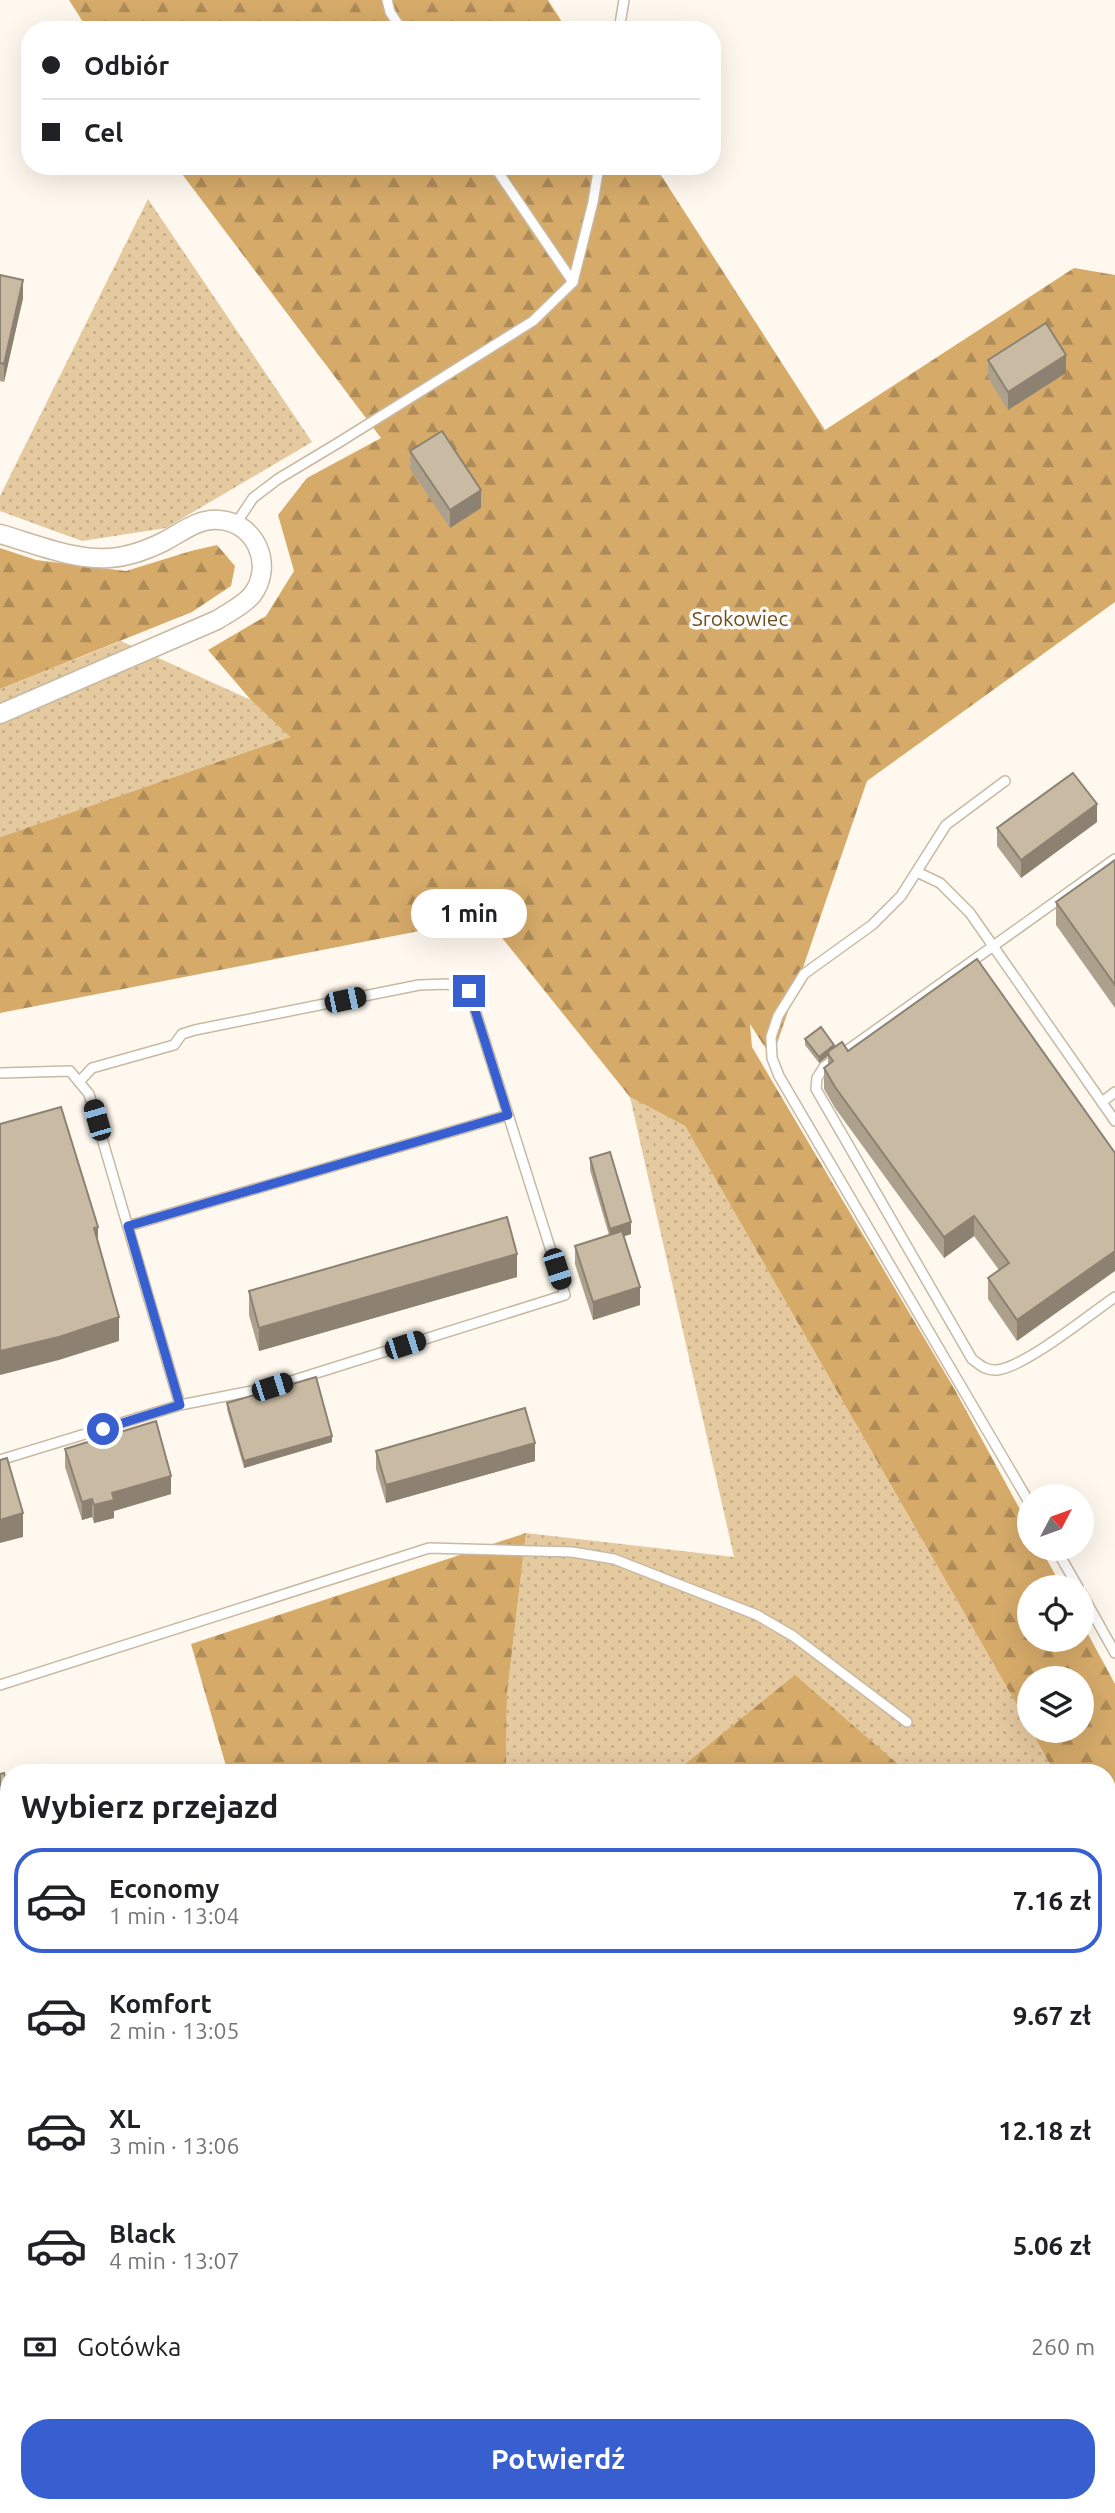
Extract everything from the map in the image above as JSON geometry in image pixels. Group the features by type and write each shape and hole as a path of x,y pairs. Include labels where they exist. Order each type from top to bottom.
{"street":[{"path":"0,534 82,557 112,558 161,543 203,520 217,519 237,522 250,533 259,547 261,563 260,579 253,593 217,620 0,714"}],"lane":[{"path":"387,0 396,21"},
{"path":"621,21 624,0"},
{"path":"501,175 573,282"},
{"path":"237,522 253,498 278,479 533,321 573,282 598,175"},
{"path":"1005,781 946,825 901,896 872,925 804,974 778,1016 771,1037 772,1058 779,1076 1018,1484"},
{"path":"1115,859 824,1067 817,1078 816,1089 972,1359 984,1368 996,1370 1016,1364 1115,1297"},
{"path":"917,872 940,883 970,913 1115,1121"},
{"path":"0,1460 180,1405 272,1387 565,1295 469,991 447,984 419,985 182,1034 174,1045 92,1068 79,1082"},
{"path":"0,1073 70,1071 89,1094 180,1405"},
{"path":"1102,1102 1115,1092"},
{"path":"128,1226 508,1115"},
{"path":"0,1685 429,1548 572,1552 614,1559 757,1615 793,1636 907,1722"},
{"path":"1094,1615 1115,1653"}],"shaded area":[{"path":"148,199 312,442 166,528 82,541 0,511 0,496"},
{"path":"121,641 251,700 290,737 0,837 0,689"},
{"path":"630,1097 685,1126 1017,1705 1017,1743 1038,1743 1050,1764 506,1764 507,1694 526,1533 734,1557"}],"green space":[{"path":"69,0 548,0 561,21 82,21"},
{"name":"Srokowiec","path":"183,175 661,175 825,430 1074,268 1115,275 1115,602 867,781 772,1058 750,1024 752,1047 955,1390 1017,1504 1017,1561 1048,1561 1055,1575 1017,1575 1017,1652 1094,1652 1094,1645 1115,1684 1115,1764 1050,1764 1038,1743 1094,1743 1094,1666 1017,1666 1017,1705 685,1126 630,1097 486,918 0,1013 0,837 290,737 251,700 208,650 266,616 294,571 278,515 307,478 381,438"},
{"path":"217,545 235,566 231,586 192,612 0,689 0,548 36,560 126,571"},
{"path":"526,1533 507,1694 506,1764 225,1764 191,1644"},
{"path":"795,1675 898,1764 685,1764"}],"building":[{"path":"0,275 23,280 4,364 0,363"},
{"path":"1046,323 1066,355 1008,392 988,360"},
{"path":"442,431 481,490 450,510 410,451"},
{"path":"1073,773 1097,804 1021,860 997,828"},
{"path":"1115,860 1115,985 1056,902"},
{"path":"977,959 1115,1153 1115,1251 1017,1320 988,1278 1009,1263 974,1216 944,1237 824,1068 833,1061 829,1051 842,1042 848,1051"},
{"path":"821,1027 834,1045 819,1057 805,1039"},
{"path":"61,1107 98,1227 94,1228 119,1317 59,1337 0,1351 0,1124"},
{"path":"610,1152 631,1222 610,1229 590,1158"},
{"path":"507,1217 517,1254 259,1328 249,1291"},
{"path":"622,1231 640,1287 593,1302 575,1246"},
{"path":"316,1377 332,1436 244,1461 227,1403"},
{"path":"525,1408 535,1443 386,1485 376,1451"},
{"path":"156,1421 171,1476 112,1493 114,1500 94,1505 92,1499 82,1502 65,1449"},
{"path":"7,1458 23,1513 0,1520 0,1460"}],"route":[{"path":"103,1429 180,1405 128,1226 508,1115 469,991"}]}
